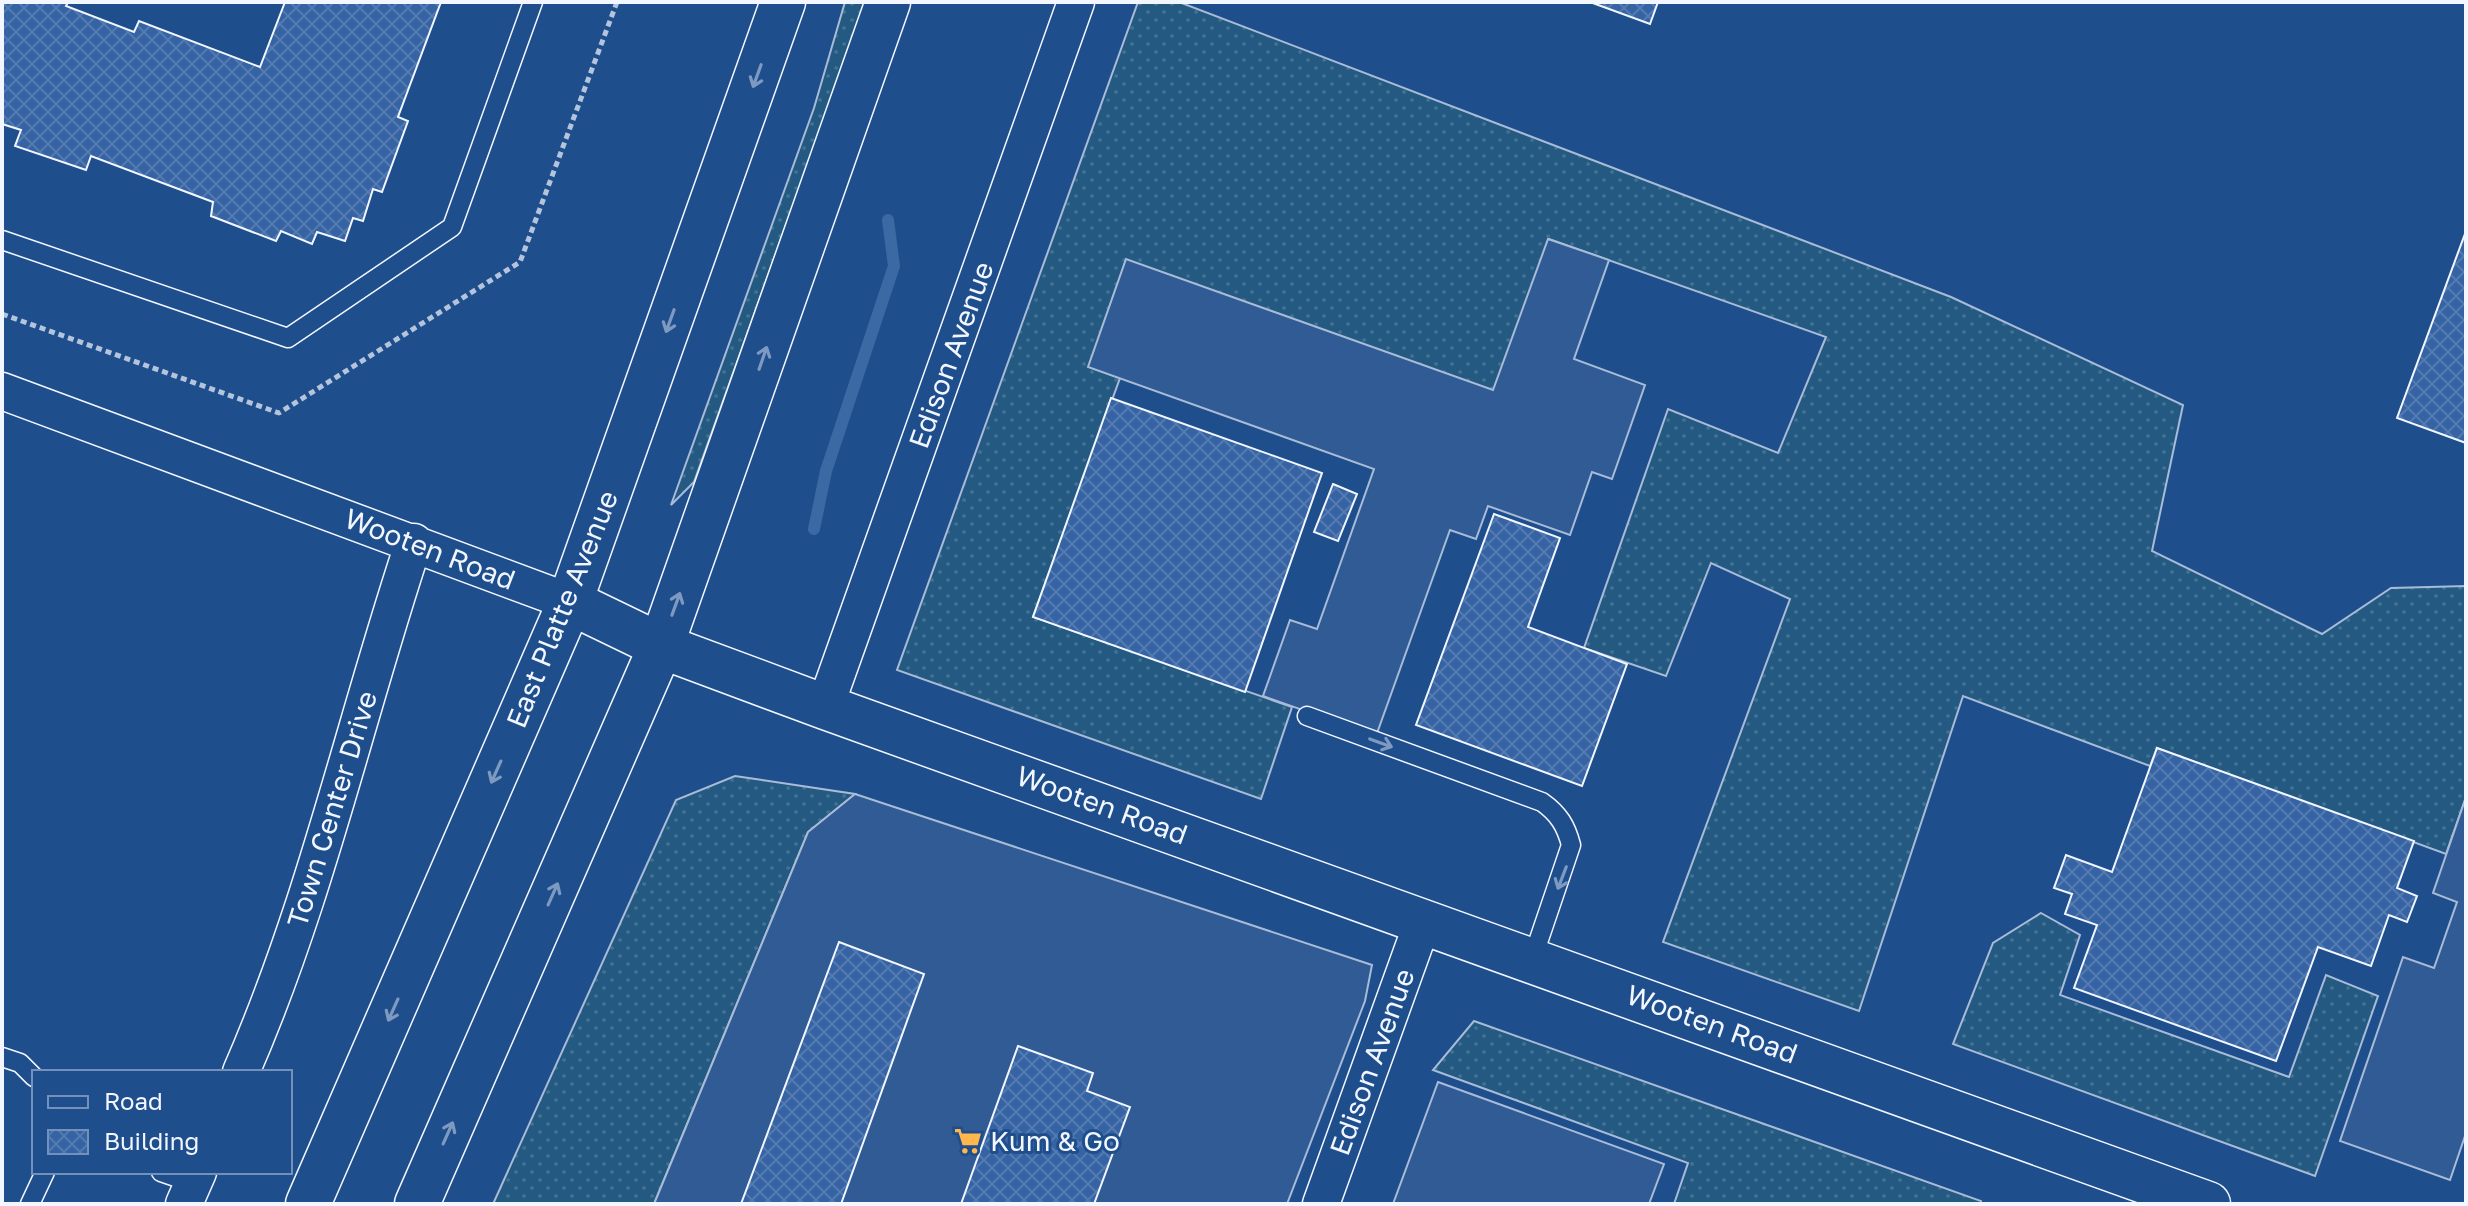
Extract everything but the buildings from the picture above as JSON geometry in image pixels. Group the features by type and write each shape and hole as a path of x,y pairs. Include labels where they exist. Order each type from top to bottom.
{"main road":[{"name":"East Platte Avenue","path":"308,1204 570,602 783,2"},
{"path":"417,1204 661,646 888,2"},
{"name":"Wooten Road","path":"570,602 661,646 825,707 2208,1204"}],"street":[{"name":"Edison Avenue","path":"825,707 1076,2"},
{"name":"Wooten Road","path":"2,391 570,602"},
{"name":"Town Center Drive","path":"242,1070 273,998 321,855 414,542"},
{"name":"Edison Avenue","path":"1321,1204 1423,921"}],"lane":[{"path":"2,240 288,338 452,227 533,2"},
{"path":"1307,716 1542,802 1554,811 1566,826 1571,845 1532,960"},
{"path":"2,1057 20,1063 32,1075"},
{"path":"30,1204 44,1174"}],"path":[{"path":"2,314 279,413"}],"shaded area":[{"path":"845,2 866,2 694,482 671,505 814,108"},
{"path":"1138,2 1179,2 1951,297 2183,405 2152,551 2322,634 2391,588 2466,586 2466,797 2446,854 2157,748 2150,766 1963,696 1859,1011 1663,942 1790,599 1711,563 1666,676 1584,648 1668,409 1778,453 1826,337 1549,239 1494,391 1126,260 1089,367 1120,378 1033,617 1292,707 1261,799 897,670"},
{"path":"1548,239 1609,260 1574,359 1645,385 1612,479 1592,472 1570,535 1488,506 1476,539 1450,530 1376,736 1263,696 1290,620 1317,629 1374,469 1088,367 1126,259 1493,390"},
{"path":"735,776 855,794 808,832 654,1204 493,1204 676,800"},
{"path":"855,794 1372,965 1365,1001 1287,1204 654,1204 808,832"},
{"path":"2466,797 2466,1133 2450,1180 2340,1141 2403,957 2434,968 2457,902 2433,893"},
{"path":"2041,913 2080,935 2060,995 2289,1077 2326,975 2378,996 2315,1176 1953,1044 1993,943"},
{"path":"1474,1021 1981,1201 1980,1204 1674,1204 1688,1163 1433,1070"},
{"path":"1438,1082 1664,1164 1649,1204 1393,1204"}],"waterway":[{"path":"814,529 826,471 894,266 888,220"}],"place":[{"name":"Kum & Go","path":"968,1141"}]}
